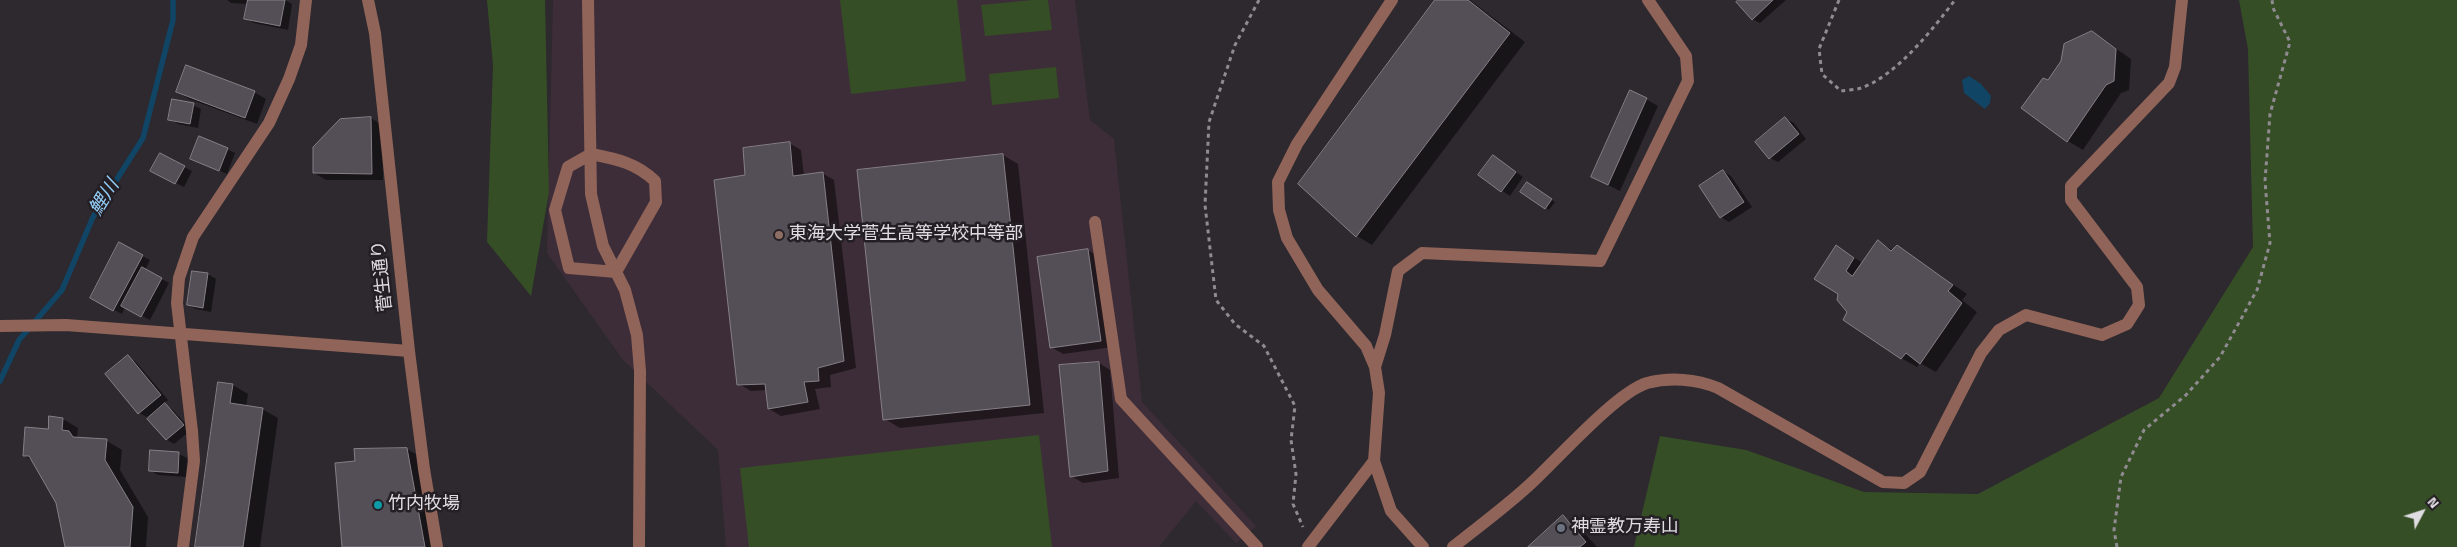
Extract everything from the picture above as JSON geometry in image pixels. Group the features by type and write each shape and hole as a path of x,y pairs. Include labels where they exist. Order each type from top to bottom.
{"street":[{"path":"183,547 194,461 177,303 179,278 193,237 269,123 289,79 301,45 306,0"},
{"name":"菅生通り","path":"368,0 374,33 409,351 424,469 437,547"},
{"path":"588,0 591,194 597,227 603,246 631,308 639,362 639,547"},
{"path":"1392,0 1297,144 1278,182 1280,210 1287,238 1318,290 1366,346 1375,367 1379,393 1374,461 1391,511 1423,547"},
{"path":"1375,367 1385,335 1398,271 1422,253 1600,262 1688,81 1686,56 1648,0"},
{"path":"1453,547 1526,488 1623,396 1647,383 1674,380 1699,381 1718,388 1883,482 1904,483 1920,472 1981,353 1999,330 2026,315 2102,335 2127,324 2139,305 2137,287 2071,200 2071,186 2169,83 2175,67 2182,0"},
{"path":"591,154 622,160 644,171 656,182 656,202 616,272 568,268 555,210 568,167 591,154"},
{"path":"1095,222 1121,399 1257,547"},
{"path":"0,326 66,325 180,336 409,351"},
{"path":"1308,547 1374,461"}],"path":[{"path":"1259,0 1235,45 1208,122 1206,205 1216,300 1235,324 1264,346 1294,406 1291,440 1296,474 1293,504 1304,531"},
{"path":"1839,0 1819,49 1822,74 1841,91 1861,88 1890,71 1934,28 1955,0"},
{"path":"2117,547 2114,530 2121,477 2144,430 2186,395 2220,357 2257,290 2270,243 2265,181 2270,114 2290,42 2273,8 2272,0"}],"shaded area":[{"path":"553,0 1075,0 1090,120 1114,139 1142,402 1256,526 1236,543 1196,501 1159,547 726,547 718,450 623,360 547,253"}],"green space":[{"path":"487,0 545,0 549,192 531,296 487,242 493,65"},
{"path":"840,0 957,0 966,81 851,94"},
{"path":"1048,0 1052,30 985,36 981,5"},
{"path":"2239,0 2457,0 2457,547 1634,547 1660,436 1746,450 1864,492 1978,494 2159,398 2253,247 2248,49"},
{"path":"1056,67 1059,98 992,105 989,74"},
{"path":"1039,435 1052,547 749,547 740,468"}],"water":[{"path":"1969,76 1981,84 1991,96 1990,103 1985,109 1964,93 1962,80"}],"building":[{"path":"248,0 285,0 280,26 244,19"},
{"path":"1435,0 1468,0 1510,33 1356,237 1298,184"},
{"path":"1738,0 1773,0 1752,20 1736,2"},
{"path":"2092,31 2116,49 2114,81 2106,85 2067,142 2021,108 2043,78 2048,80 2061,61 2064,44"},
{"path":"186,65 255,91 245,118 176,92"},
{"path":"1630,90 1647,98 1608,185 1591,177"},
{"path":"172,99 194,103 190,124 168,120"},
{"path":"371,117 372,174 313,173 313,147 340,119"},
{"path":"1785,117 1799,134 1769,159 1755,142"},
{"path":"199,136 228,148 219,171 190,159"},
{"path":"790,142 793,176 823,172 844,361 818,368 819,381 804,382 808,402 768,409 765,384 737,385 714,180 745,175 743,148"},
{"path":"160,153 185,166 175,184 150,171"},
{"path":"1003,154 1030,405 883,420 857,170"},
{"path":"1493,155 1516,172 1501,192 1478,175"},
{"path":"1723,170 1744,202 1720,218 1699,186"},
{"path":"1527,182 1552,199 1545,209 1520,192"},
{"path":"1878,240 1891,251 1897,245 1953,285 1948,291 1962,303 1920,364 1906,353 1901,359 1843,320 1847,312 1837,300 1838,294 1814,279 1836,245 1854,258 1846,271 1852,276"},
{"path":"119,242 143,255 113,311 90,298"},
{"path":"1088,249 1101,341 1050,348 1037,257"},
{"path":"142,267 162,278 141,317 121,306"},
{"path":"192,271 208,273 203,308 187,305"},
{"path":"128,355 161,395 138,414 105,374"},
{"path":"1099,362 1108,471 1070,477 1059,365"},
{"path":"218,382 233,384 230,403 263,408 243,547 195,547"},
{"path":"165,403 184,425 166,440 147,419"},
{"path":"49,416 63,418 62,430 69,431 73,437 107,439 105,460 133,507 130,547 65,547 56,503 29,456 23,456 25,427 48,429"},
{"name":"竹内牧場","path":"407,448 425,547 342,547 335,463 355,461 354,449"},
{"path":"150,450 179,452 178,473 149,471"},
{"name":"神霊教万寿山","path":"1563,515 1586,542 1580,547 1528,547"}],"waterway":[{"name":"鯉川","path":"0,381 19,340 62,290 93,217 143,138 173,20 173,0"}],"place":[{"name":"東海大学菅生高等学校中等部","path":"779,235"},
{"name":"竹内牧場","path":"378,505"},
{"name":"神霊教万寿山","path":"1561,528"}]}
